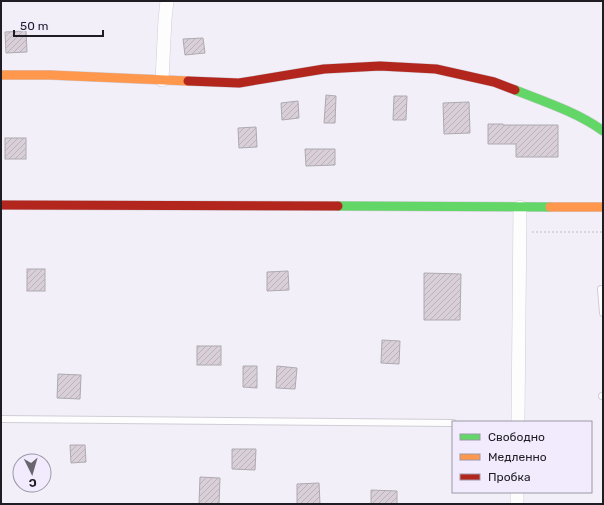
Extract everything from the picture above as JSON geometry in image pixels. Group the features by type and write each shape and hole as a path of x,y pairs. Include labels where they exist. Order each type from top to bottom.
{"street":[{"path":"162,80 167,1"},
{"path":"1,74 239,83 324,69 380,66 436,69 494,82 549,102 595,125 603,131"},
{"path":"1,206 603,207"},
{"path":"518,421 520,207"},
{"path":"517,493 517,504"}],"lane":[{"path":"603,289 601,289 603,313"},
{"path":"1,419 452,423"}],"path":[{"path":"520,233 603,232"}],"building":[{"path":"26,31 27,52 6,53 5,32"},
{"path":"203,38 205,53 185,55 183,39"},
{"path":"326,95 336,96 335,123 324,123"},
{"path":"394,96 407,96 406,120 393,120"},
{"path":"298,101 299,118 282,120 281,103"},
{"path":"469,102 470,133 444,134 443,103"},
{"path":"488,124 558,125 558,157 516,157 516,144 488,144"},
{"path":"256,127 257,147 239,148 238,128"},
{"path":"5,138 26,138 26,159 5,159"},
{"path":"305,149 335,149 335,165 306,166"},
{"path":"27,269 45,269 45,291 27,291"},
{"path":"288,271 289,290 267,291 267,272"},
{"path":"424,273 461,274 460,320 424,320"},
{"path":"382,340 400,341 399,364 381,363"},
{"path":"197,346 221,346 221,365 197,365"},
{"path":"243,366 257,366 257,388 243,387"},
{"path":"277,366 297,368 295,389 276,388"},
{"path":"58,374 81,375 80,399 57,398"},
{"path":"70,445 85,445 86,462 71,463"},
{"path":"232,449 256,449 255,470 232,469"},
{"path":"200,477 220,478 219,504 199,504"},
{"path":"319,483 320,504 297,504 297,484"},
{"path":"371,490 397,491 397,504 371,504"}],"traffic: fast":[{"path":"515,90 572,113 603,131"},
{"path":"338,206 550,207"}],"traffic: slow":[{"path":"1,75 50,75 188,81"},
{"path":"550,207 603,207"}],"traffic: jam":[{"path":"188,81 239,83 324,69 380,66 436,69 494,82 515,90"},
{"path":"1,205 338,206"}]}
